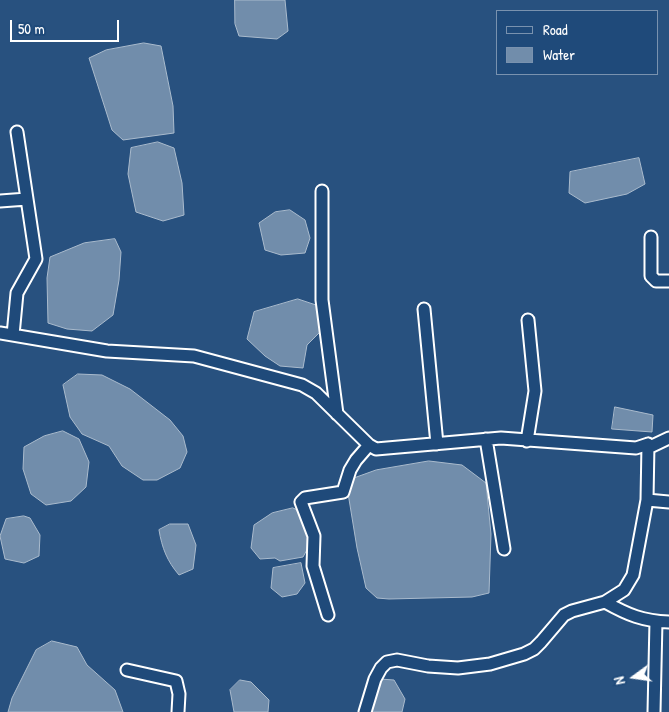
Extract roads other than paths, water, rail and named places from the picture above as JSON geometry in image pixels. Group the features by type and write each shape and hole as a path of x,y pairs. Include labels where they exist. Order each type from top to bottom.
{"street":[{"path":"12,335 17,293 36,259 17,132"},
{"path":"322,191 322,300 337,414"},
{"path":"0,201 27,198"},
{"path":"651,237 651,276 656,281 669,281"},
{"path":"424,309 437,444"},
{"path":"527,440 535,391 528,320"},
{"path":"0,333 107,351 178,354 202,358 302,385 316,393 369,445 376,449 383,450 501,438 636,448 648,444 650,447 669,438"},
{"path":"486,439 504,549"},
{"path":"365,712 375,679 380,668 387,662 397,660 452,668 490,664 524,654 534,649 564,615 605,602 624,590 633,575 647,500 648,444"},
{"path":"328,615 313,566 314,536 302,502 305,498 343,492 350,470 369,445"},
{"path":"647,500 669,502"},
{"path":"605,602 626,615 669,622"},
{"path":"654,712 656,621"},
{"path":"127,670 176,681 179,694 178,712"}],"water":[{"path":"235,0 285,0 288,31 277,39 239,36 235,24"},
{"path":"144,43 161,46 173,106 174,133 123,140 112,130 89,58 106,50"},
{"path":"158,142 174,148 182,183 184,215 163,221 136,212 128,174 131,148"},
{"path":"639,158 645,184 627,194 585,203 569,193 570,172"},
{"path":"290,210 305,220 310,238 305,253 281,255 265,250 259,223 275,212"},
{"path":"115,239 121,252 119,280 113,315 92,331 67,329 48,323 47,278 50,257 84,243"},
{"path":"298,299 316,305 325,327 307,345 303,368 280,366 265,356 247,339 254,312"},
{"path":"78,374 102,375 130,389 170,420 183,436 187,452 180,468 157,480 143,480 122,466 109,446 82,434 70,417 63,385"},
{"path":"615,407 653,415 652,432 612,429"},
{"path":"63,431 79,439 89,462 86,487 71,501 46,505 31,494 23,469 24,447 44,436"},
{"path":"429,461 462,465 486,483 491,534 489,593 472,597 377,598 366,588 347,487 351,479 376,470"},
{"path":"293,508 306,514 314,537 303,557 280,561 275,558 260,559 251,548 254,525 272,513"},
{"path":"24,516 30,518 40,535 39,556 24,563 5,559 0,536 6,519"},
{"path":"170,524 188,524 196,545 193,569 179,575 171,565 166,554 159,530"},
{"path":"301,563 305,583 297,594 282,597 271,588 273,568"},
{"path":"52,641 77,647 87,665 115,690 123,712 8,712 12,698 36,650"},
{"path":"380,679 394,680 405,699 402,712 371,712"},
{"path":"240,680 251,682 269,700 268,712 234,712 230,690"}]}
